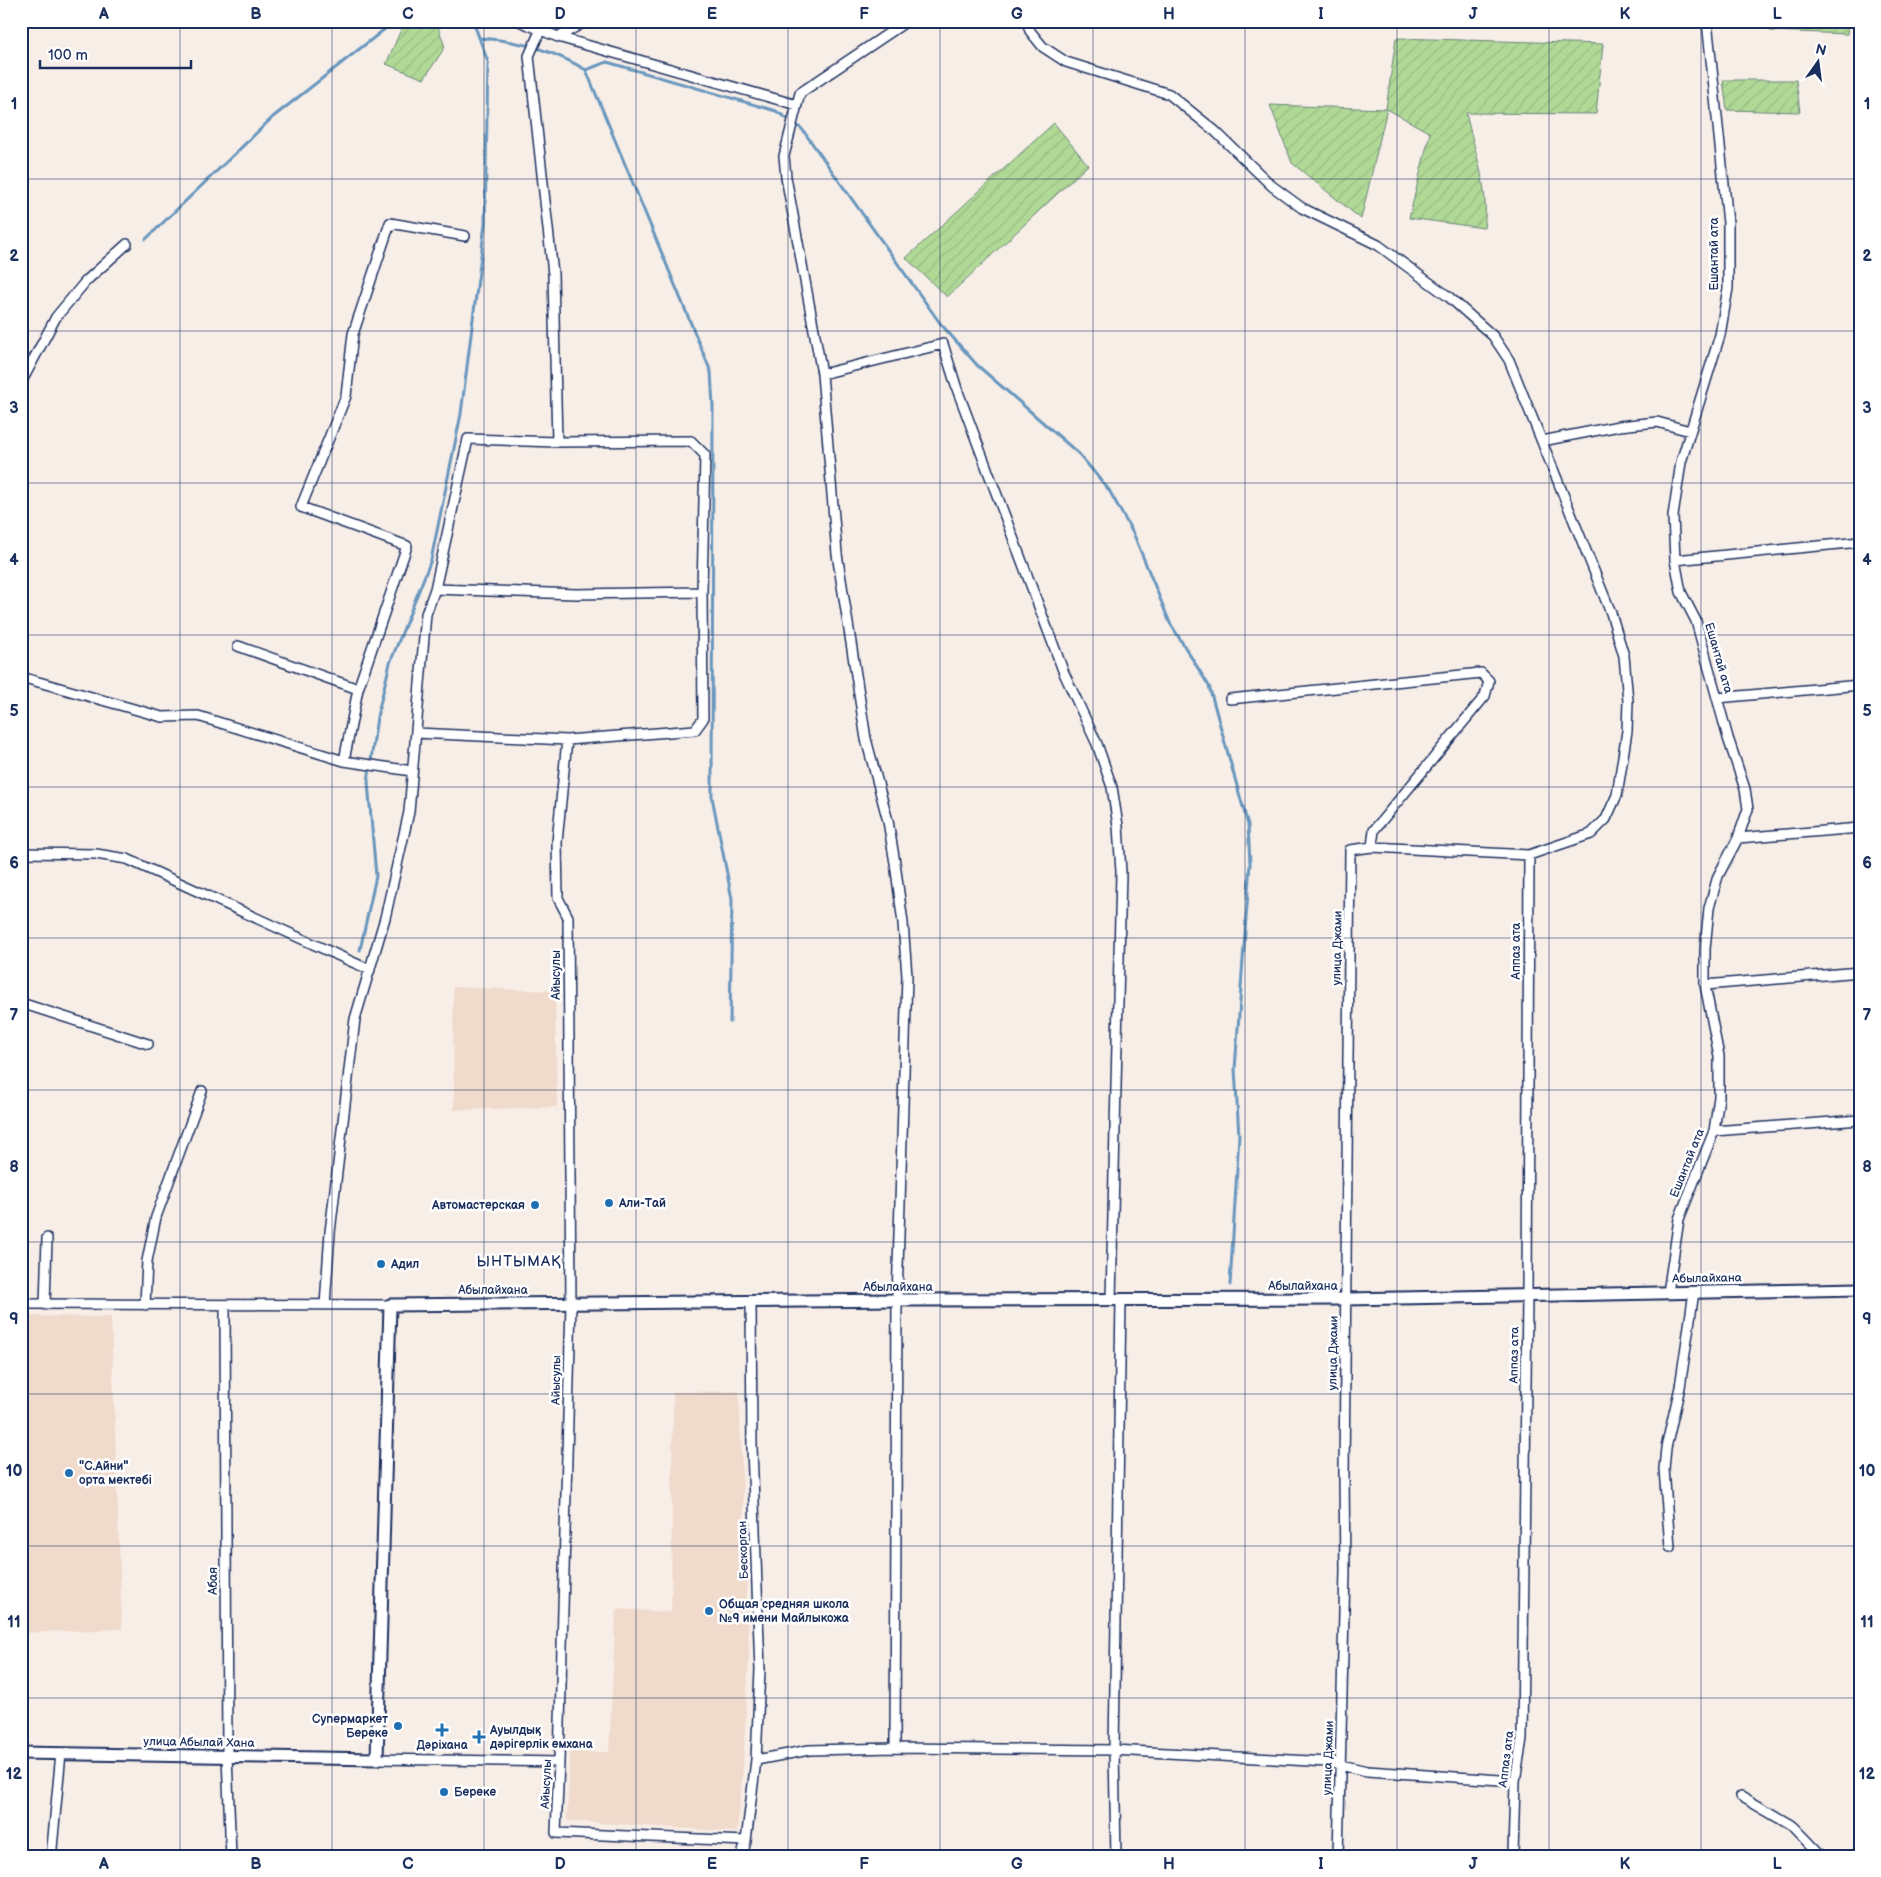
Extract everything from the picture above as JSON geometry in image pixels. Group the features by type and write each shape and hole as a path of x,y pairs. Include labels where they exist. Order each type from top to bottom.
{"main road":[{"name":"Абылайхана","path":"390,1305 897,1300 1346,1300 1860,1289"},
{"path":"377,1759 390,1305"},
{"name":"улица Абылай Хана","path":"21,1753 377,1759"}],"street":[{"path":"519,21 558,37 797,105"},
{"path":"558,37 586,21"},
{"path":"895,1748 897,1300 907,976 903,923 892,846 866,739 847,621 837,554 822,374 784,156 800,93 907,21"},
{"path":"1027,21 1030,31 1043,47 1066,62 1169,94 1215,131 1272,186 1302,208 1378,246 1449,297 1493,336 1509,360 1542,440 1610,613 1624,656 1628,701 1627,731 1617,796 1606,820 1591,834 1530,855 1372,847 1374,830 1485,696 1489,681 1481,673 1230,699"},
{"name":"Ешантай ата","path":"1668,1293 1679,1219 1714,1130 1719,1097 1719,1056 1705,985 1705,949 1709,908 1718,876 1738,838 1748,809 1745,789 1728,738 1696,622 1681,592 1675,560 1675,507 1681,462 1720,335 1728,288 1728,223 1707,21"},
{"path":"540,31 529,56 552,274 557,442"},
{"path":"344,761 358,690 407,546 301,507 346,396 353,334 390,223 465,236"},
{"path":"21,384 56,317 86,281 127,244"},
{"path":"822,374 943,344 961,398 1064,673 1097,744 1112,787 1118,826 1121,872 1116,1300 1114,1750 1116,1856"},
{"path":"1542,440 1619,426 1657,422 1690,431"},
{"path":"325,1305 330,1232 355,1019 385,918 409,812 426,614 435,589 468,439 557,442 691,441 705,455 702,592 703,719 695,730 567,740 416,732"},
{"path":"1675,560 1860,542"},
{"path":"435,589 576,594 702,592"},
{"path":"238,646 358,690"},
{"path":"21,678 162,717 198,716 344,761 412,771"},
{"path":"1717,698 1860,685"},
{"name":"Айысулы","path":"567,740 557,842 558,898 568,917 571,1303 556,1833 746,1841"},
{"path":"1738,838 1860,828"},
{"name":"улица Джами","path":"1338,1856 1345,1571 1344,1475 1350,850 1372,847"},
{"path":"21,853 96,854 127,859 370,970"},
{"name":"Аппаз ата","path":"1513,1856 1515,1781 1522,1740 1530,855"},
{"path":"1705,985 1860,972"},
{"path":"21,1003 148,1044"},
{"path":"145,1305 147,1261 156,1217 202,1091"},
{"path":"1714,1130 1860,1120"},
{"path":"45,1305 47,1238"},
{"path":"1670,1547 1664,1469 1666,1448 1680,1387 1694,1292"},
{"name":"Бескорган","path":"742,1856 746,1841 756,1760 760,1670 752,1447 751,1302"},
{"path":"21,1304 390,1305"},
{"name":"Абая","path":"225,1306 227,1756 231,1856"},
{"path":"756,1760 809,1750 895,1748 1114,1750 1328,1762 1367,1771 1515,1781"},
{"path":"56,1856 53,1855 52,1848 61,1753"},
{"path":"377,1759 559,1762"},
{"path":"1741,1796 1794,1827 1822,1856"},
{"path":"1858,1856 1860,1846"}],"shaded area":[{"path":"453,987 555,991 557,1107 454,1110"},
{"name":"\"С.Айни\" орта мектебі","path":"21,1316 111,1317 122,1629 21,1633"},
{"name":"Общая средняя школа №9 имени Майлыкожа","path":"739,1391 749,1655 743,1768 737,1832 567,1821 570,1752 609,1752 616,1609 671,1612 673,1392"}],"green space":[{"path":"422,21 436,21 445,47 424,79 386,64 403,25"},
{"path":"1771,21 1849,21 1847,34 1770,31"},
{"path":"1396,38 1603,44 1596,114 1466,113 1483,184 1485,199 1484,228 1409,218 1430,133 1387,109 1361,219 1292,163 1270,105 1386,109"},
{"path":"1723,80 1796,80 1800,112 1727,110"},
{"path":"1054,123 1088,165 947,297 906,258"}],"waterway":[{"path":"146,239 273,117 395,21"},
{"path":"360,950 376,876 368,782 377,717 390,663 431,560 461,414 485,224 488,62 473,21"},
{"path":"479,38 507,41 548,52 586,70 711,372 713,406 712,797 732,899 730,1022"},
{"path":"586,70 607,62 776,111 802,129 940,323 977,365 1079,454 1109,490 1134,535 1170,623 1209,686 1248,825 1250,864 1235,1069 1239,1136 1230,1285"}],"place":[{"name":"Али-Тай","path":"609,1203"},
{"name":"Автомастерская","path":"535,1205"},
{"name":"Адил","path":"381,1264"},
{"name":"\"С.Айни\" орта мектебі","path":"69,1473"},
{"name":"Общая средняя школа №9 имени Майлыкожа","path":"709,1611"},
{"name":"Супермаркет Береке","path":"398,1726"},
{"name":"Дәріхана","path":"442,1730"},
{"name":"Ауылдық дәрігерлік емхана","path":"479,1737"},
{"name":"Береке","path":"444,1792"}],"district":[{"name":"ЫНТЫМАҚ","path":"519,1261"}]}
